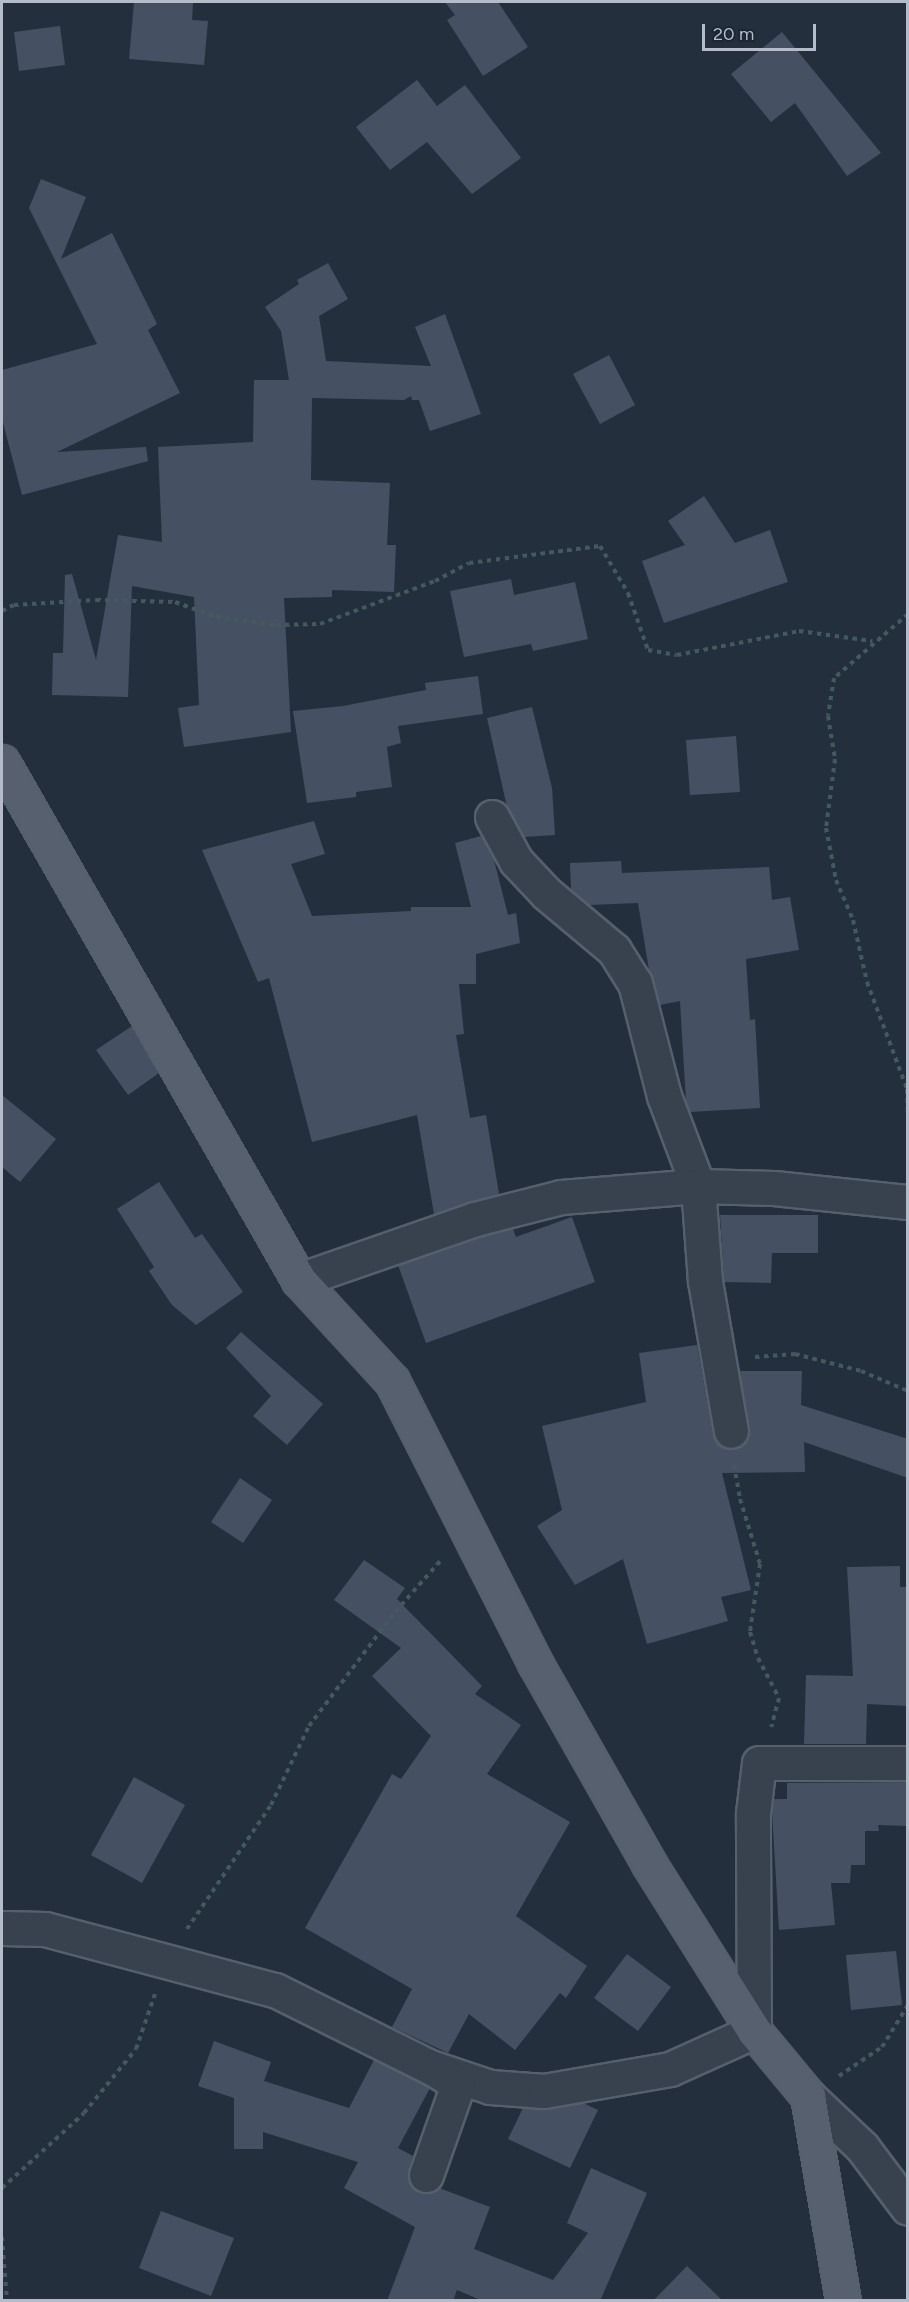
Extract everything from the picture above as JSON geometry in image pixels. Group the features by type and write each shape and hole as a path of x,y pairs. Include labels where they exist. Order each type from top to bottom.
{"main road":[{"path":"2,762 298,1280 392,1381 535,1663 649,1864 754,2031 808,2097 843,2301"}],"street":[{"path":"492,817 516,861 546,893 614,950 635,983 664,1096 698,1186 705,1281 730,1431"},
{"path":"298,1280 475,1219 561,1197 698,1186 774,1188 908,1202"},
{"path":"430,2067 490,2087 544,2091 670,2069 754,2031 753,1813 759,1764 908,1764"},
{"path":"2,1928 45,1929 166,1959 275,1990 430,2067 458,2084 426,2175"},
{"path":"808,2097 862,2147 904,2197"}],"path":[{"path":"2,611 14,604 175,602 216,617 276,625 320,624 435,581 469,563 600,546 628,593 648,650 676,655 799,631 872,641"},
{"path":"908,614 872,641 834,678 828,716 835,759 826,828 836,880 853,920 867,982 907,1089 908,1119"},
{"path":"718,1361 795,1354 861,1371 908,1390"},
{"path":"730,1431 740,1499 760,1564 750,1632 758,1658 780,1698 759,1764"},
{"path":"2,2188 84,2113 136,2049 166,1959 271,1805 309,1726 395,1612 467,1531"},
{"path":"808,2097 882,2047 908,2005"},
{"path":"2,2237 7,2301"}],"building":[{"path":"134,2 193,3 192,20 208,21 204,65 129,59"},
{"path":"445,2 498,2 528,47 483,76 447,20 455,15"},
{"path":"60,26 65,65 19,71 14,32"},
{"path":"782,32 881,153 847,176 795,103 771,122 731,74"},
{"path":"417,80 437,106 465,85 521,158 472,194 427,142 390,170 356,127"},
{"path":"41,179 86,197 61,259 112,233 157,324 148,330 180,393 57,452 146,447 148,461 22,495 2,419 2,370 97,344 29,208"},
{"path":"328,263 348,299 319,316 326,361 431,366 415,327 445,314 481,414 430,431 419,400 412,400 411,396 404,400 312,398 311,480 390,483 387,545 396,545 394,592 332,590 332,597 284,598 291,732 184,747 178,708 199,705 194,597 132,586 128,697 52,695 53,653 63,653 65,575 72,574 96,660 118,535 162,542 158,447 253,442 254,380 289,380 281,331 265,307 299,284 297,280"},
{"path":"609,355 635,405 600,424 573,374"},
{"path":"704,496 735,543 770,530 788,582 664,623 642,561 685,545 668,521"},
{"path":"511,579 514,595 575,582 588,639 533,651 531,644 464,657 450,591"},
{"path":"478,676 483,714 398,726 401,743 387,747 392,787 356,792 356,797 307,803 293,711 343,706 426,690 425,683"},
{"path":"532,707 552,788 555,835 524,837 507,807 487,718"},
{"path":"736,736 740,792 690,795 686,740"},
{"path":"314,821 325,854 291,864 312,916 411,911 411,907 471,907 455,843 481,836 494,860 508,915 516,913 520,943 476,954 476,984 459,984 464,1034 456,1035 470,1118 486,1115 499,1194 434,1214 417,1115 312,1142 269,978 258,982 202,850"},
{"path":"621,861 622,873 769,867 772,900 790,897 799,950 746,959 750,1020 755,1019 760,1108 690,1112 686,1101 680,1001 660,1005 649,970 638,903 589,905 571,889 570,863"},
{"path":"132,1026 159,1073 128,1095 96,1050"},
{"path":"2,1095 56,1139 20,1182 2,1167"},
{"path":"159,1182 195,1238 202,1234 243,1292 196,1325 172,1305 149,1271 154,1267 117,1209"},
{"path":"720,1215 818,1215 818,1253 772,1253 771,1283 724,1282"},
{"path":"572,1217 595,1282 426,1343 398,1265 480,1237 513,1229 516,1237"},
{"path":"241,1332 323,1404 287,1445 253,1416 271,1396 226,1348"},
{"path":"697,1345 713,1434 724,1448 743,1446 749,1437 740,1371 802,1371 801,1405 908,1439 908,1478 804,1442 805,1472 722,1473 751,1590 721,1597 728,1621 647,1644 623,1559 575,1585 537,1526 562,1510 542,1426 646,1402 639,1353"},
{"path":"240,1478 272,1500 243,1543 211,1522"},
{"path":"364,1560 405,1588 397,1599 482,1686 475,1694 521,1725 487,1774 570,1822 516,1916 587,1966 566,1998 560,1993 515,2050 469,2014 448,2053 392,2027 412,1989 305,1928 392,1774 401,1779 431,1736 372,1676 401,1648 334,1600"},
{"path":"900,1566 900,1587 908,1587 908,1706 867,1704 866,1744 804,1744 806,1675 853,1676 847,1567"},
{"path":"134,1777 185,1805 142,1883 91,1855"},
{"path":"908,1782 908,1826 878,1825 879,1831 865,1831 865,1865 851,1865 850,1883 831,1883 835,1925 779,1930 772,1812 774,1799 787,1799 787,1783"},
{"path":"896,1951 902,2005 851,2010 846,1955"},
{"path":"627,1954 671,1987 638,2031 594,1998"},
{"path":"214,2041 271,2062 264,2081 349,2108 374,2060 430,2088 398,2148 413,2156 408,2178 411,2187 429,2193 439,2188 490,2207 474,2249 553,2280 588,2233 567,2223 591,2168 647,2193 600,2301 483,2301 457,2290 453,2301 387,2301 415,2227 344,2188 358,2162 263,2132 263,2149 234,2149 234,2098 198,2086"},
{"path":"583,2103 598,2110 570,2168 508,2139 523,2108 547,2109"},
{"path":"161,2211 234,2238 211,2296 139,2268"},
{"path":"687,2266 723,2301 653,2301"}]}
